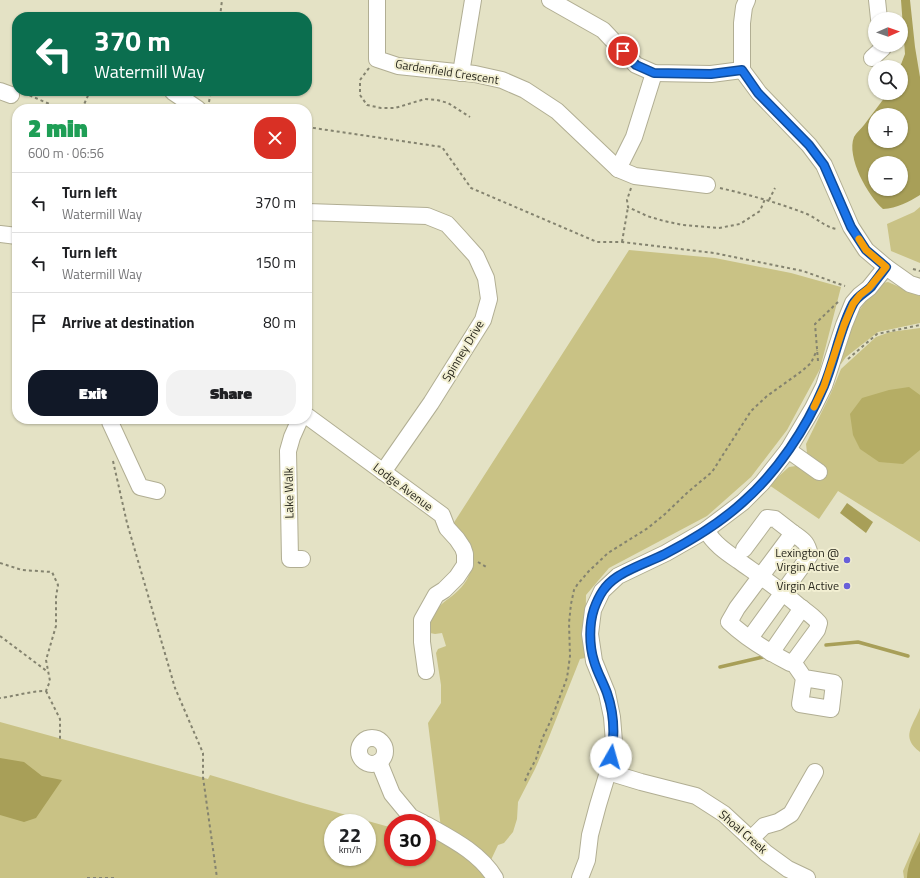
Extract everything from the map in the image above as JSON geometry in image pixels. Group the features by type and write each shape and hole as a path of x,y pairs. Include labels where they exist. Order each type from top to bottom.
{"street":[{"path":"377,0 377,59"},
{"path":"461,73 473,0"},
{"path":"747,0 744,7 742,22 742,70 758,93 809,145 824,165 851,227 866,250 886,267 910,284 920,287"},
{"path":"877,0 878,12"},
{"path":"558,2 603,30 636,65 654,73 711,74 742,70"},
{"path":"872,58 879,52"},
{"name":"Gardenfield Crescent","path":"377,59 398,66 461,73 502,80 525,90 557,111 618,169 635,176 707,185"},
{"path":"618,169 634,137 654,73"},
{"path":"179,96 191,104"},
{"name":"Spinney Drive","path":"312,212 427,216 447,224 476,256 486,278 489,299 484,320 431,403 383,472"},
{"path":"0,234 12,235"},
{"path":"580,878 587,860 590,835 608,772 614,742 612,717 607,693 594,661 590,634 593,610 602,591 618,576 666,553 706,530 743,502 762,483 788,450 813,408 824,386 844,325 853,304 860,295 869,288 886,267"},
{"name":"Lodge Avenue","path":"312,420 442,515 447,528 457,539 465,554 465,565 457,577 444,590 436,595 422,620 422,642 426,672"},
{"path":"110,424 110,449"},
{"path":"111,424 140,487 157,491"},
{"name":"Lake Walk","path":"298,424 288,451 290,559 302,558"},
{"path":"788,450 819,472"},
{"path":"744,549 767,518 775,519 808,545 810,555 750,638"},
{"path":"706,530 717,545 783,592 813,616 819,623 817,630 792,662"},
{"path":"793,533 760,576 729,622 771,653 790,663 792,662 804,678"},
{"path":"771,653 802,608"},
{"path":"379,762 392,794 409,814"},
{"name":"Shoal Creek","path":"608,772 696,796 724,814 752,839 785,873 807,878"},
{"path":"752,839 764,826 778,822 791,814 815,772"},
{"path":"436,830 454,840 480,858 496,878"}],"path":[{"path":"221,12 222,0"},
{"path":"377,59 364,73 360,80 360,95 368,105 381,108 395,108 425,99 437,100 448,103 470,117"},
{"path":"30,96 49,104"},
{"path":"312,129 442,147 471,188 597,242 622,242 714,253 803,271 845,286"},
{"path":"622,242 628,207 627,200 635,176"},
{"path":"707,185 769,200 809,215 832,228 846,229 851,227"},
{"path":"769,200 775,188"},
{"path":"628,207 664,222 720,228 740,224 760,211 765,199"},
{"path":"818,364 815,324 842,297"},
{"path":"844,363 877,334 920,325"},
{"path":"688,492 712,472 742,424 756,405 802,372 811,363 817,350"},
{"path":"110,449 129,530 175,688 203,753 203,777 217,878"},
{"path":"0,563 22,570 52,572 58,585 56,597 56,626 46,660 50,681 46,691 60,719 60,739"},
{"path":"0,636 48,672"},
{"path":"0,698 17,696 31,691 46,691"},
{"path":"87,878 116,878"}],"shaded area":[{"path":"901,0 910,0 920,77 920,195 903,204 883,209 872,196 908,196 908,156 868,156 868,190 856,165 852,145 854,137 868,120 868,148 908,148 908,108 877,108 883,100 908,100 908,60 903,60 905,52 908,52 908,12 902,12"},
{"path":"920,207 920,263 891,251 887,224 914,212"},
{"path":"629,250 715,258 791,273 841,287 820,369 787,430 751,477 707,516 609,568 586,595 585,658 580,659 547,742 518,802 517,819 513,832 504,843 498,845 490,862 441,828 428,723 441,703 441,685 436,653 438,649 446,646 442,633 430,633 433,615 441,604 458,591 464,584 470,572 472,560 470,547 467,541 463,534 453,524"},
{"path":"888,282 920,296 920,323 878,332 846,357 841,364 838,363 855,318 866,301 878,287 883,283"},
{"path":"920,328 920,542 838,491 819,519 769,485 789,467 823,465 807,453 806,444 841,369 876,337 890,332"},
{"path":"909,387 920,395 920,450 903,464 879,462 860,449 853,435 850,414 862,398 889,390"},
{"path":"847,503 873,522 866,533 840,513"},
{"path":"920,708 920,752 914,747 909,736"},
{"path":"0,722 208,779 210,775 343,814 324,814 324,866 376,866 376,823 384,826 384,866 436,866 436,841 451,845 480,869 485,876 484,878 0,878"},
{"path":"0,758 24,762 42,776 62,780 36,818 24,822 0,815"},
{"path":"920,832 920,878 904,878 903,871"},
{"path":"920,841 920,878 907,878 907,873 913,855"}],"waterway":[{"path":"826,645 858,642 908,656"},
{"path":"720,667 763,657"}],"slow traffic":[{"path":"814,407 824,386 836,354 844,325 853,304 860,295 869,288 886,267 866,250 859,239"}],"place":[{"name":"Lexington @ Virgin Active","path":"847,560"},
{"name":"Virgin Active","path":"847,586"}],"route":[{"path":"611,757 614,742 612,717 607,693 594,661 590,634 593,610 602,591 618,576 666,553 706,530 743,502 762,483 788,450 813,408 824,386 836,354 844,325 853,304 860,295 869,288 886,267 866,250 851,227 824,165 809,145 758,93 742,70 711,74 654,73 636,65 623,51"}]}
